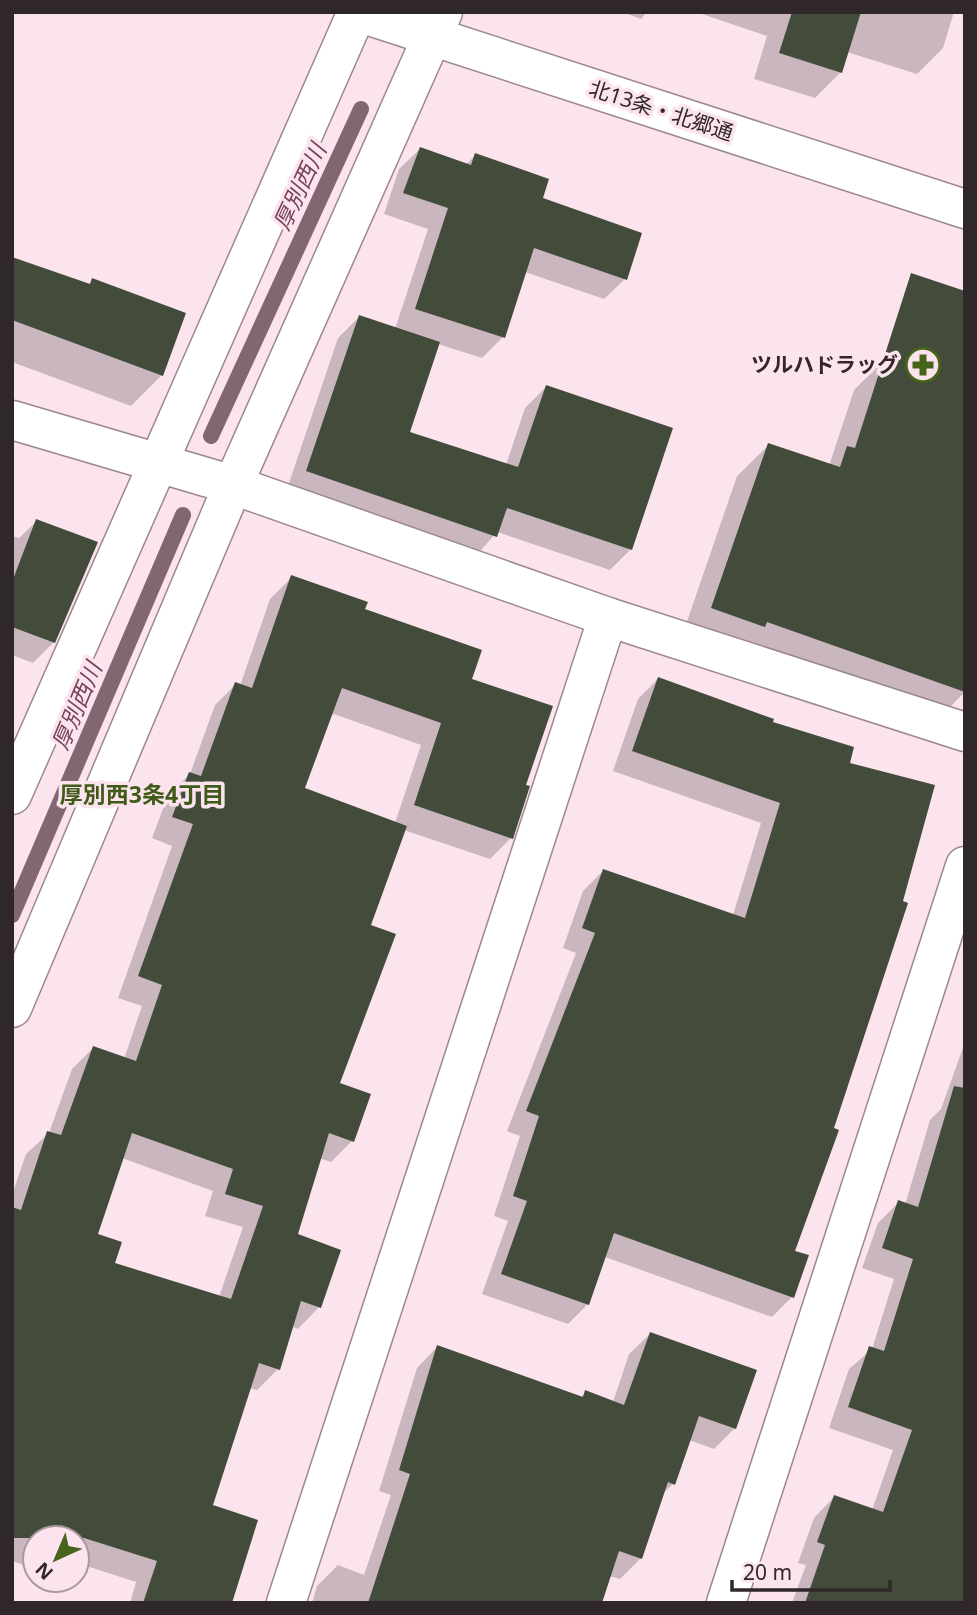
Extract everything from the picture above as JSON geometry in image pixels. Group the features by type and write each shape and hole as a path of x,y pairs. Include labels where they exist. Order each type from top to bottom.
{"street":[{"name":"北13条・北郷通","path":"357,12 437,24 965,209"},
{"path":"12,795 357,12"},
{"path":"12,1007 233,485 437,24"},
{"path":"12,419 233,485 608,617 965,732"},
{"path":"286,1603 608,617"},
{"path":"726,1603 965,866"}],"building":[{"path":"792,12 861,12 842,73 779,53"},
{"path":"420,147 471,165 475,153 549,179 543,198 642,233 627,280 534,248 505,338 415,309 448,208 403,193"},
{"path":"12,257 90,284 92,278 186,313 163,376 12,320"},
{"path":"911,273 965,291 965,692 767,622 765,627 711,608 768,443 840,467 847,446 855,448"},
{"path":"359,315 440,342 410,432 518,467 546,385 673,428 632,550 507,508 497,537 306,471"},
{"path":"36,519 98,542 55,643 12,627 12,582"},
{"path":"291,575 368,602 365,609 482,650 472,679 553,706 526,785 530,786 513,839 414,805 441,723 342,688 305,788 407,826 371,925 396,934 340,1083 371,1094 354,1142 329,1133 298,1234 341,1250 321,1308 301,1301 280,1370 259,1363 213,1505 258,1520 232,1603 143,1603 157,1561 91,1540 91,1524 21,1524 21,1538 12,1538 12,1207 21,1210 47,1131 61,1135 93,1046 136,1061 162,985 138,976 193,824 172,817 189,772 201,776 235,682 252,688","holes":["132,1133 233,1169 225,1194 263,1206 231,1299 115,1263 122,1242 98,1234"]},
{"path":"658,677 774,719 773,722 854,747 850,763 935,785 903,901 908,903 834,1128 839,1130 795,1251 809,1255 794,1298 614,1233 589,1305 501,1274 527,1201 513,1196 539,1116 526,1111 595,933 582,928 603,869 745,918 780,803 632,751"},
{"path":"954,1086 965,1088 965,1603 805,1603 825,1545 817,1542 834,1495 883,1512 912,1430 848,1407 869,1346 884,1351 913,1259 882,1248 898,1200 918,1207"},
{"path":"650,1332 757,1370 736,1429 699,1416 675,1485 668,1482 642,1559 619,1551 602,1603 368,1603 410,1474 399,1470 437,1345 583,1397 585,1390 624,1405"}],"waterway":[{"name":"厚別西川","path":"211,436 361,109"},
{"name":"厚別西川","path":"12,915 183,515"}],"place":[{"name":"ツルハドラッグ","path":"923,365"}],"district":[{"name":"厚別西3条4丁目","path":"142,795"}]}
